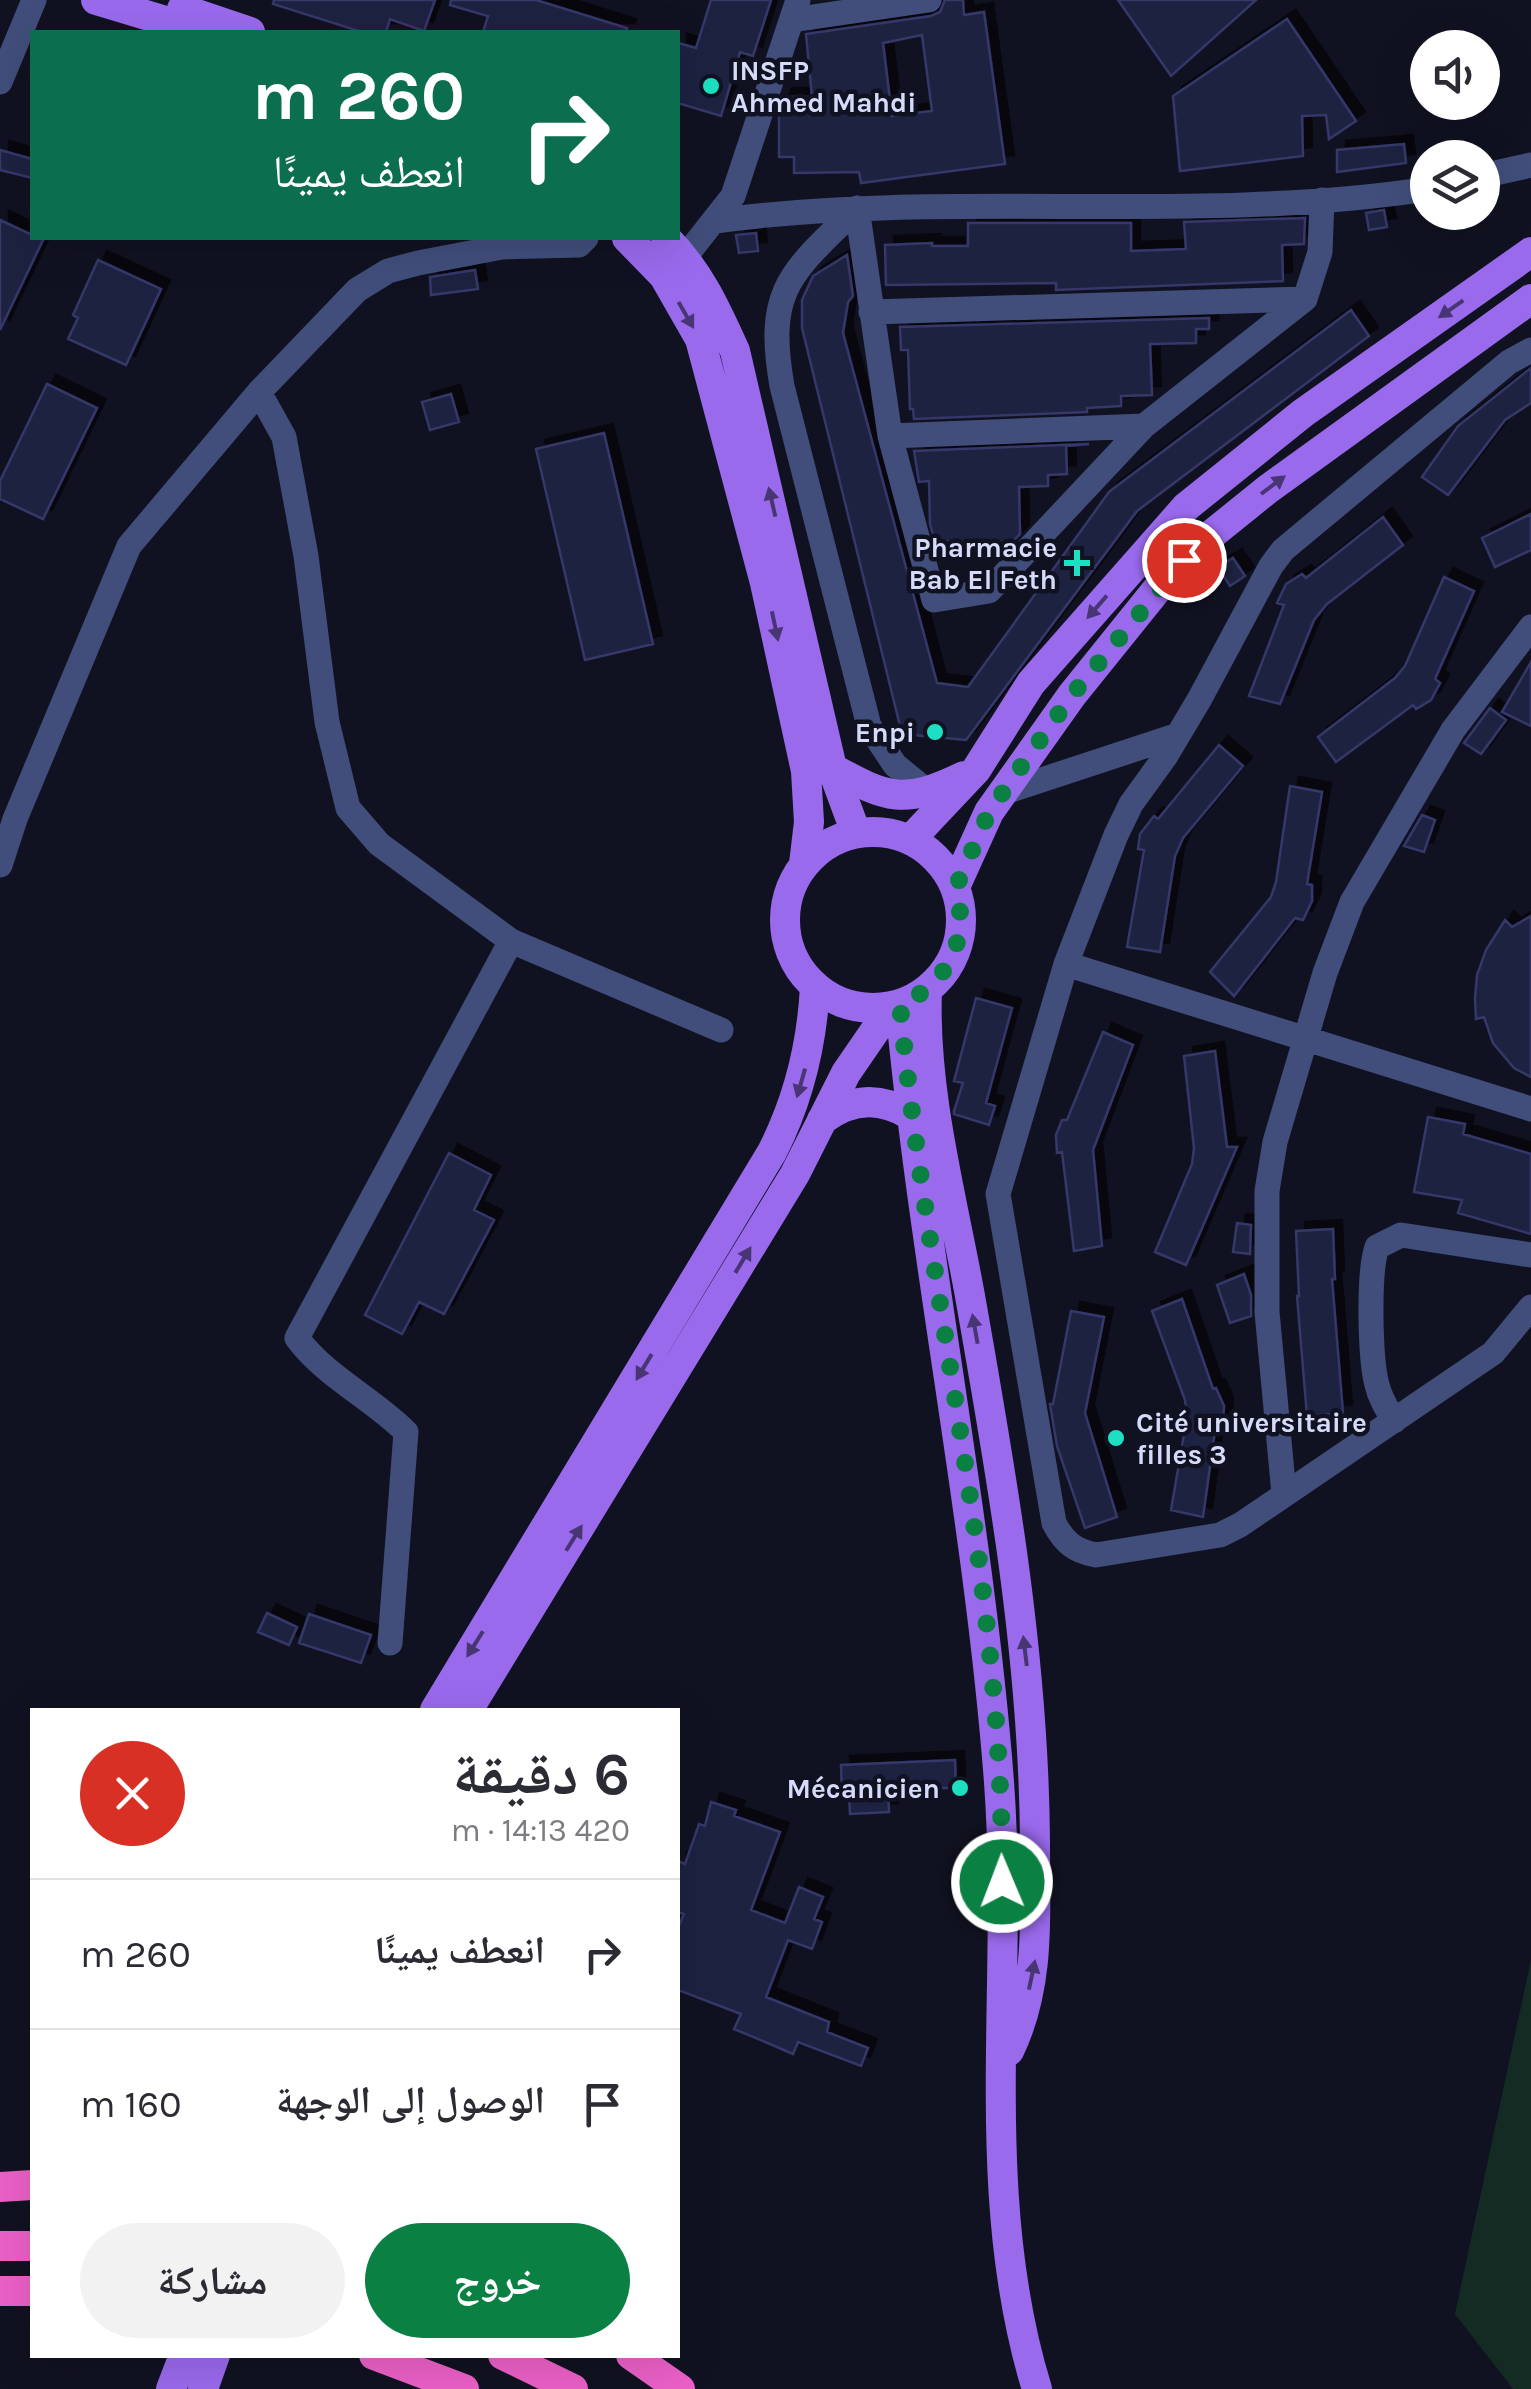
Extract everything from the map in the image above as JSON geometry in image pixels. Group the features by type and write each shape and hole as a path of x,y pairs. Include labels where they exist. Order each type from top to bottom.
{"highway":[{"path":"0,2186 30,2185"},
{"path":"0,2246 30,2246"},
{"path":"0,2291 30,2291"},
{"path":"382,2358 464,2389"},
{"path":"508,2358 573,2389"},
{"path":"635,2358 680,2389"}],"main road":[{"path":"96,0 195,30"},
{"path":"158,0 244,30"},
{"path":"633,240 672,257 710,295 735,351 832,768 856,833"},
{"path":"910,840 976,770 1031,683 1186,507 1303,413 1531,252"},
{"path":"672,257 700,339 765,582 806,771 810,822 804,864"},
{"path":"956,887 989,812 1072,695 1167,577 1201,543 1268,489 1531,299"},
{"path":"832,768 872,790 894,796 928,792 976,770"},
{"path":"469,1708 785,1190 846,1073 906,1000 952,961 958,943 960,905 956,887 938,859 910,840 884,832 856,833 818,850 793,881 784,918 792,956 828,996 859,1007 906,1000"},
{"path":"437,1708 744,1202 782,1132 810,1047 815,986"},
{"path":"906,1000 910,1115 976,1551 990,1680 1002,1845 1001,2148 1008,2242 1038,2389"},
{"path":"906,1000 928,1058 996,1446 1030,1703 1035,1774 1036,1962 1022,2017 1001,2067"},
{"path":"822,1120 849,1104 865,1101 896,1107 910,1115"}],"street":[{"path":"0,82 34,0"},
{"path":"672,257 716,222 733,196 795,10 929,0"},
{"path":"1500,172 1531,165"},
{"path":"716,222 808,210 1322,200 1410,190"},
{"path":"857,208 890,436 934,600 989,591 1144,426 1305,299 1320,252 1322,200"},
{"path":"857,208 800,264 785,289 777,312 775,347 869,726 895,765 928,792"},
{"path":"0,864 129,546 259,392 357,290 388,271 502,247 579,245 584,240"},
{"path":"871,312 1305,299"},
{"path":"1531,350 1509,362 1283,550 1265,576 1178,736 1132,804 1066,964 998,1194 1054,1523 1072,1548 1096,1555 1220,1535 1493,1353 1531,1307"},
{"path":"259,392 284,437 306,556 327,722 348,808 379,844 510,942 721,1030"},
{"path":"890,436 1144,426"},
{"path":"1284,1494 1267,1312 1267,1191 1275,1142 1325,973 1352,902 1453,730 1531,627"},
{"path":"1002,794 1178,736"},
{"path":"390,1643 406,1432 385,1411 313,1360 297,1338 510,942"},
{"path":"1066,964 1531,1109"},
{"path":"1394,1421 1374,1374 1372,1274 1377,1248 1400,1235 1531,1255"}],"green space":[{"path":"1531,1960 1531,2389 1513,2389 1455,2314"}],"building":[{"path":"274,0 435,0 424,30 390,19 387,30 356,30 273,4"},
{"path":"451,0 536,0 627,28 484,30 488,16 450,5"},
{"path":"711,0 771,0 753,56 740,52 721,116 680,104 680,44 696,48"},
{"path":"945,0 963,0 964,15 984,12 1005,164 861,183 859,172 794,173 794,157 779,157 779,108 783,97 812,97 806,34 940,12","holes":["922,35 932,111 892,116 883,43"]},
{"path":"1118,0 1256,0 1171,76"},
{"path":"1287,19 1356,121 1329,139 1326,115 1302,116 1303,156 1180,171 1173,96"},
{"path":"1404,144 1406,163 1337,172 1337,150"},
{"path":"0,150 30,158 30,178 0,170"},
{"path":"1384,210 1387,227 1369,230 1366,213"},
{"path":"1305,218 1304,244 1282,245 1283,281 1056,290 1056,283 886,285 885,245 968,246 968,223 1131,223 1131,251 1186,249 1184,222"},
{"path":"0,220 30,234 30,240 43,240 0,330"},
{"path":"756,233 758,251 739,253 736,235"},
{"path":"847,255 853,296 848,302 843,333 937,683 968,687 1109,492 1351,310 1369,336 1137,511 966,740 902,734 802,328 802,300 813,276"},
{"path":"98,260 161,289 126,365 68,339 78,318 73,315"},
{"path":"475,270 478,289 431,295 430,277"},
{"path":"1209,318 1209,329 1196,329 1196,343 1150,344 1152,395 1121,396 1121,406 1087,408 1087,412 914,419 910,409 908,350 901,350 900,327"},
{"path":"1531,368 1531,403 1505,420 1448,495 1422,477 1458,426"},
{"path":"47,384 97,408 43,519 0,499 0,481"},
{"path":"451,394 459,422 430,430 422,402"},
{"path":"604,433 653,644 585,660 536,449"},
{"path":"1089,444 1066,446 1067,474 1048,475 1048,486 1019,487 1020,534 1012,542 935,541 930,524 929,481 919,482 914,451"},
{"path":"1531,514 1531,550 1495,567 1482,538"},
{"path":"1383,517 1403,545 1327,604 1314,620 1280,704 1249,696 1284,605 1277,603 1286,584 1302,574 1306,578"},
{"path":"1233,558 1245,576 1230,586 1218,567"},
{"path":"1444,577 1474,591 1435,679 1440,683 1431,700 1416,709 1413,705 1336,762 1318,737 1405,666"},
{"path":"1531,662 1531,726 1502,712"},
{"path":"1490,708 1506,720 1481,754 1464,743"},
{"path":"1219,745 1243,766 1183,838 1175,856 1160,952 1127,947 1144,850 1138,849 1140,834 1154,816 1158,819"},
{"path":"1290,786 1322,792 1307,884 1312,885 1312,901 1303,920 1295,918 1234,996 1210,972 1271,897"},
{"path":"1422,815 1435,820 1424,852 1404,846"},
{"path":"1531,916 1531,1077 1514,1068 1493,1043 1484,1017 1476,1019 1475,998 1477,975 1486,950 1505,920 1512,927"},
{"path":"976,998 1012,1008 986,1103 995,1106 989,1125 954,1114 963,1083 954,1081"},
{"path":"1103,1032 1133,1045 1093,1150 1102,1246 1074,1251 1062,1152 1057,1153 1056,1135 1062,1120 1067,1120"},
{"path":"1215,1051 1227,1147 1237,1147 1186,1265 1155,1252 1192,1164 1194,1148 1184,1056"},
{"path":"1428,1117 1465,1124 1463,1134 1531,1154 1531,1234 1458,1213 1462,1200 1414,1192"},
{"path":"449,1153 491,1175 474,1210 494,1220 444,1314 419,1302 402,1334 365,1315"},
{"path":"1237,1223 1251,1225 1250,1254 1233,1252"},
{"path":"1333,1229 1332,1279 1343,1413 1307,1416 1296,1231"},
{"path":"1244,1274 1251,1295 1251,1316 1230,1323 1217,1285"},
{"path":"1182,1299 1213,1389 1216,1388 1224,1406 1223,1423 1216,1423 1203,1517 1171,1510 1187,1417 1185,1400 1152,1311"},
{"path":"1071,1311 1104,1317 1085,1413 1117,1517 1085,1528 1057,1446 1050,1404"},
{"path":"267,1613 297,1627 289,1645 258,1632"},
{"path":"309,1614 371,1635 361,1663 299,1643"},
{"path":"955,1760 956,1788 888,1788 889,1812 850,1814 849,1795 842,1795 841,1765"},
{"path":"711,1802 736,1810 734,1816 780,1832 751,1910 785,1923 799,1887 823,1897 814,1919 822,1922 812,1949 788,1940 766,1997 829,2022 827,2032 868,2048 861,2066 798,2042 793,2054 734,2029 741,2014 680,1991 680,1923 684,1914 680,1913 680,1862 685,1864 699,1824 705,1826"}],"place":[{"name":"INSFP Ahmed Mahdi","path":"711,86"},
{"name":"Pharmacie Bab El Feth","path":"1077,563"},
{"name":"Enpi","path":"935,732"},
{"name":"Cité universitaire filles 3","path":"1116,1438"},
{"name":"Mécanicien","path":"960,1788"}],"route":[{"path":"1002,1882 986,1628 910,1115 900,1004 927,990 952,961 962,924 956,887 989,812 1072,695 1184,560"}]}
